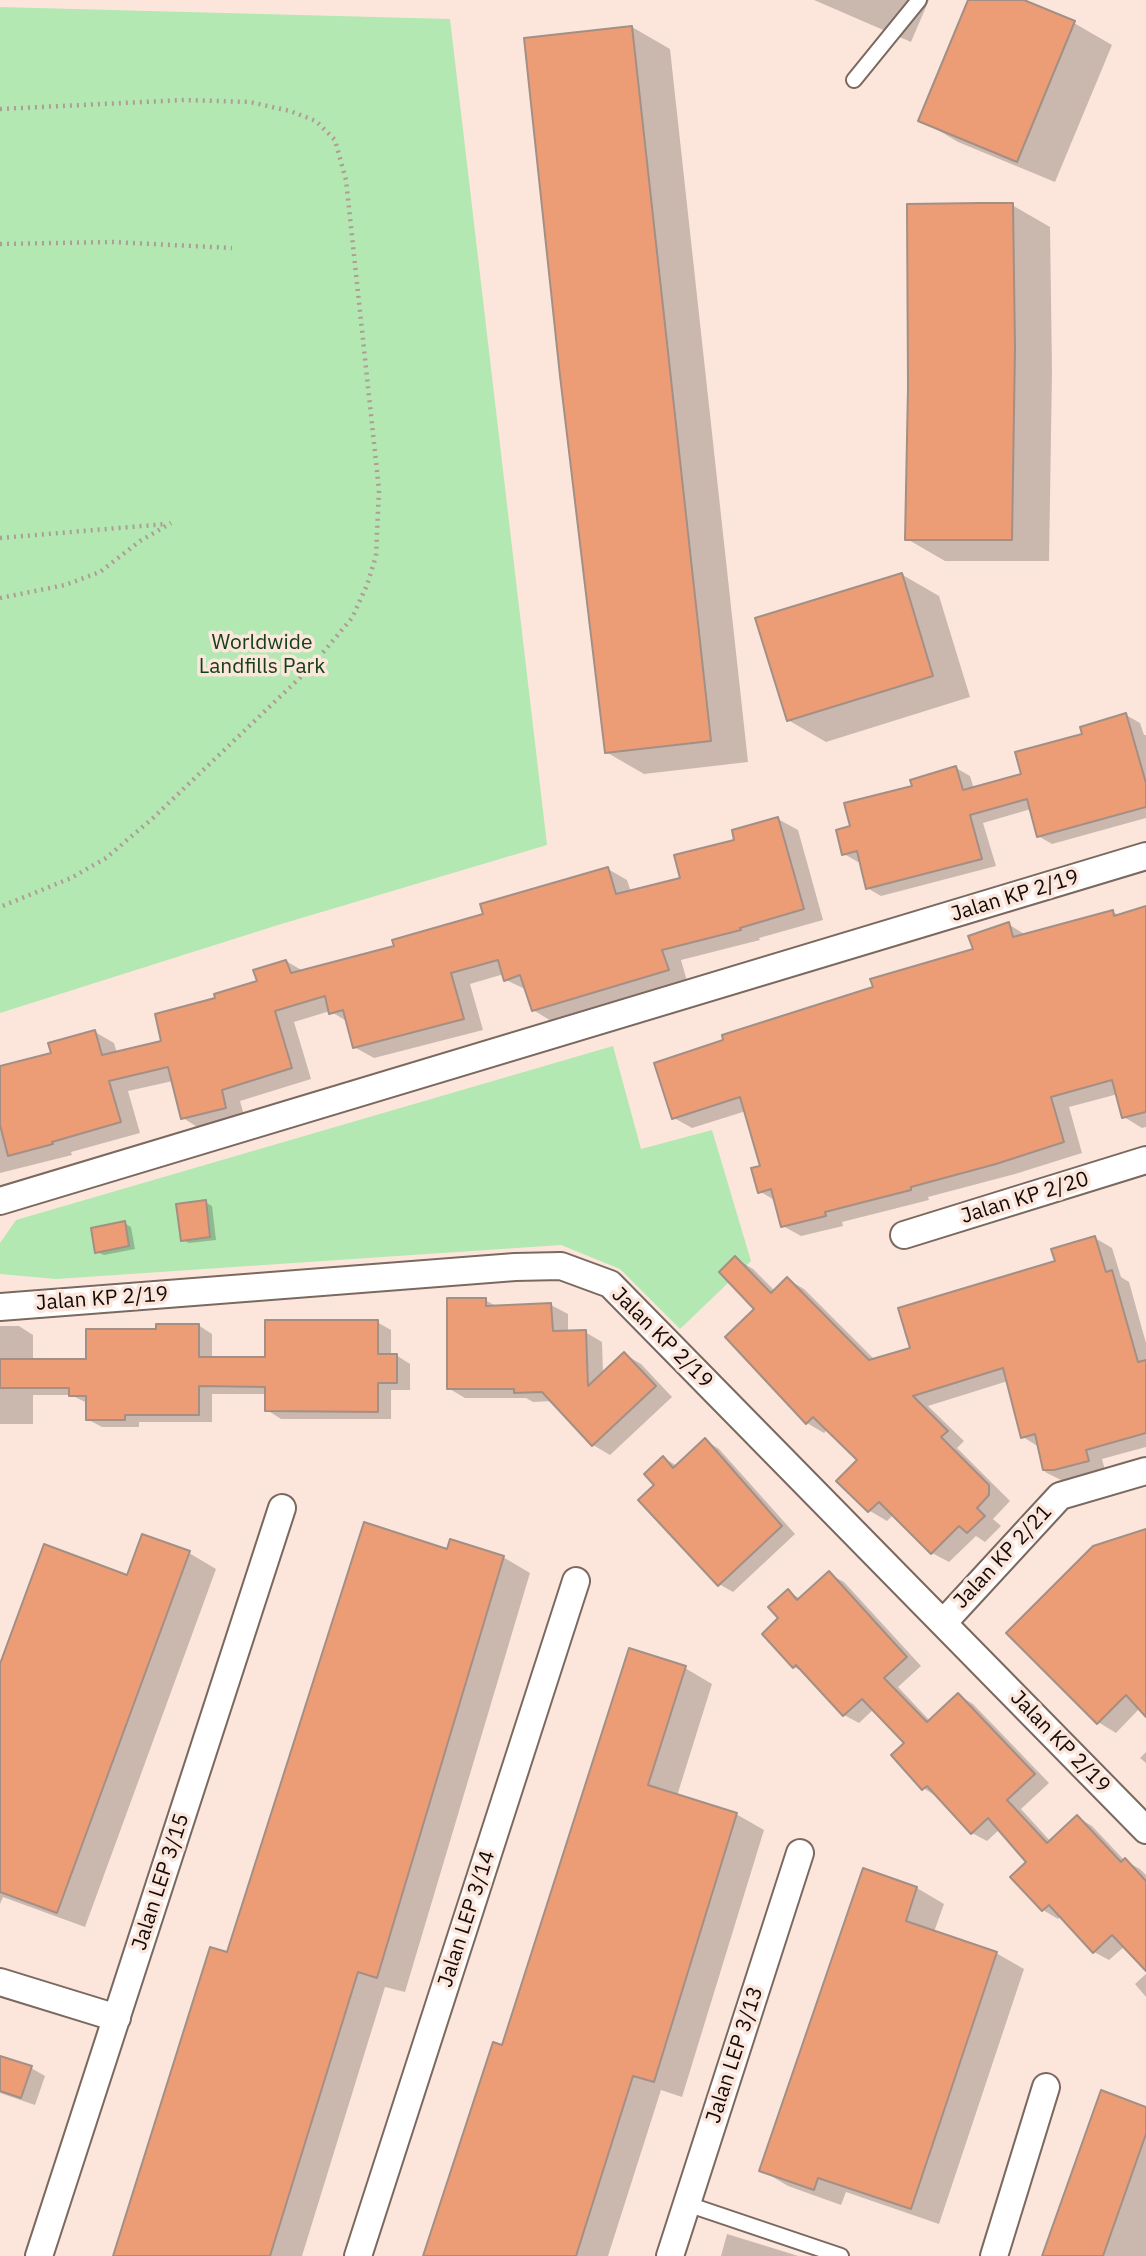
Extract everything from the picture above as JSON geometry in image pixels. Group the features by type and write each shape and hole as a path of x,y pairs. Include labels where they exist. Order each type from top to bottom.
{"street":[{"name":"Jalan KP 2/19","path":"0,1201 1146,856"},
{"name":"Jalan KP 2/20","path":"904,1235 1146,1160"},
{"name":"Jalan KP 2/19","path":"0,1307 515,1267 561,1266 610,1284 1146,1830"},
{"name":"Jalan KP 2/21","path":"943,1623 1060,1496 1146,1471"},
{"name":"Jalan LEP 3/15","path":"39,2256 282,1508"},
{"name":"Jalan LEP 3/14","path":"358,2256 576,1581"},
{"name":"Jalan LEP 3/13","path":"670,2256 800,1853"},
{"path":"0,1982 117,2018"},
{"path":"994,2256 1046,2087"}],"lane":[{"path":"854,80 919,0"},
{"path":"687,2204 841,2256"}],"path":[{"path":"0,109 184,100 250,102 290,111 316,121 335,140 348,194 379,490 379,517 376,556 352,618 309,669 153,818 106,858 71,878 0,907"},
{"path":"0,244 112,242 232,248"},
{"path":"0,538 171,523 141,541 100,572 65,585 0,598"}],"green space":[{"name":"Worldwide Landfills Park","path":"0,7 450,19 547,845 278,925 0,1013"},
{"path":"613,1046 641,1149 712,1130 751,1261 680,1329 620,1269 561,1245 56,1279 0,1274 0,1243 16,1220"}],"building":[{"path":"968,0 1024,0 1075,21 1017,162 918,121"},
{"path":"632,26 711,741 605,753 560,376 524,38"},
{"path":"1013,203 1015,348 1012,540 905,540 907,204"},
{"path":"902,573 933,676 787,721 755,618"},
{"path":"1126,713 1146,783 1146,807 1037,837 1027,799 970,815 982,859 866,889 857,851 842,855 836,830 850,826 844,803 912,786 910,780 956,766 963,790 1021,774 1015,752 1082,734 1080,727"},
{"path":"778,817 804,909 740,928 741,930 662,950 669,970 532,1011 520,975 504,981 498,960 451,973 464,1019 353,1048 343,1010 329,1014 325,996 275,1011 292,1068 222,1090 226,1108 181,1119 168,1067 109,1081 121,1122 8,1156 0,1125 0,1066 51,1053 48,1043 95,1030 102,1055 161,1041 155,1014 215,998 214,994 257,981 253,970 286,960 291,973 394,946 392,940 483,914 480,904 608,867 616,894 680,878 674,855 734,840 732,830"},
{"path":"1146,906 1146,1112 1122,1118 1112,1080 1051,1097 1064,1142 911,1187 911,1190 825,1212 826,1216 781,1227 771,1189 758,1193 751,1168 760,1166 740,1097 672,1119 654,1063 723,1040 722,1035 873,987 870,979 973,949 968,936 1009,922 1013,937 1113,910 1114,916"},
{"path":"206,1200 210,1237 181,1241 176,1204"},
{"path":"125,1221 129,1246 95,1253 91,1228"},
{"path":"1095,1236 1106,1272 1112,1270 1138,1362 1146,1360 1146,1433 1086,1450 1089,1461 1054,1470 1043,1470 1035,1434 1021,1438 1003,1368 913,1396 948,1431 941,1437 989,1485 989,1495 977,1508 985,1516 967,1533 959,1526 931,1554 879,1502 868,1512 836,1481 857,1460 813,1417 806,1424 725,1337 754,1309 719,1272 735,1256 771,1293 787,1277 869,1360 910,1348 898,1308 1055,1261 1051,1249"},
{"path":"447,1298 486,1298 486,1306 551,1303 553,1331 586,1330 588,1386 624,1352 656,1386 592,1446 542,1392 514,1393 514,1389 447,1389"},
{"path":"265,1320 378,1320 378,1354 397,1354 397,1383 378,1383 378,1412 265,1411 265,1387 199,1386 199,1415 125,1415 125,1420 86,1420 86,1396 69,1396 69,1388 0,1388 0,1359 86,1359 86,1329 156,1329 156,1324 199,1324 199,1357 265,1357"},
{"path":"705,1438 782,1526 718,1586 638,1500 654,1485 644,1474 663,1456 673,1468"},
{"path":"364,1522 447,1549 450,1539 504,1556 377,1978 358,1972 270,2256 113,2256 210,1947 227,1952"},
{"path":"1146,1529 1146,1717 1126,1695 1097,1724 1006,1633 1093,1546"},
{"path":"142,1534 190,1551 57,1913 0,1892 0,1664 44,1544 127,1575"},
{"path":"829,1571 907,1657 884,1678 927,1722 958,1693 1035,1774 1007,1800 1047,1843 1077,1815 1121,1862 1125,1858 1146,1881 1146,1971 1112,1935 1093,1953 1049,1905 1042,1911 1010,1877 1026,1862 988,1818 971,1834 927,1786 922,1790 891,1755 904,1743 862,1699 843,1716 796,1665 793,1668 762,1634 778,1618 768,1607 788,1589 797,1600"},
{"path":"629,1648 686,1666 648,1785 737,1813 654,2082 633,2076 576,2256 423,2256 493,2042 502,2045"},
{"path":"863,1868 917,1887 906,1921 997,1952 911,2209 818,2178 814,2190 759,2171"},
{"path":"0,2056 32,2066 21,2098 0,2091"},
{"path":"1101,2090 1146,2107 1146,2134 1103,2256 1042,2256"}]}
